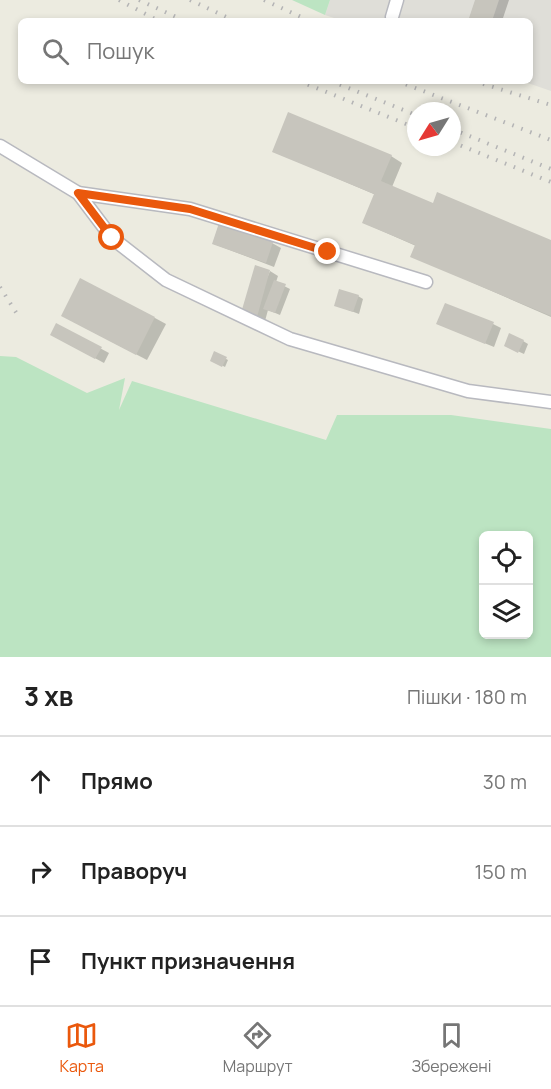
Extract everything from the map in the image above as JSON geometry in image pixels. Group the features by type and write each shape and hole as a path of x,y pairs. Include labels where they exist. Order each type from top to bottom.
{"lane":[{"path":"392,16 397,0"},
{"path":"0,146 78,193 112,238 166,280 290,339 468,392 551,402"},
{"path":"78,193 190,209 426,282"}],"shaded area":[{"path":"330,0 551,0 551,91 531,84 533,84 533,18 334,18 325,15"}],"green space":[{"path":"292,0 330,0 325,15"},
{"path":"0,356 16,357 87,393 125,378 119,410 132,381 326,440 337,415 451,415 551,429 551,657 0,657"}],"building":[{"path":"475,0 499,0 493,18 469,18"},
{"path":"288,112 392,155 381,181 433,203 437,192 551,240 551,316 410,257 415,245 362,223 374,194 272,152"},
{"path":"219,223 273,242 266,263 212,244"},
{"path":"255,265 270,270 257,317 241,313"},
{"path":"80,278 155,317 136,355 61,316"},
{"path":"274,280 286,284 275,313 263,309"},
{"path":"339,289 359,295 353,312 334,306"},
{"path":"445,303 494,322 485,344 436,324"},
{"path":"56,323 102,347 95,359 50,335"},
{"path":"509,333 524,340 518,353 504,346"},
{"path":"214,351 227,357 222,367 210,361"}],"railway":[{"path":"119,0 153,18"},
{"path":"139,0 178,18"},
{"path":"190,0 229,18"},
{"path":"264,0 303,18"},
{"path":"306,84 407,124"},
{"path":"338,84 407,111"},
{"path":"405,84 551,140"},
{"path":"484,84 551,105"},
{"path":"461,133 551,169"},
{"path":"461,146 551,182"},
{"path":"0,287 19,317"}],"route":[{"path":"112,238 78,193 190,209 328,252"}]}
